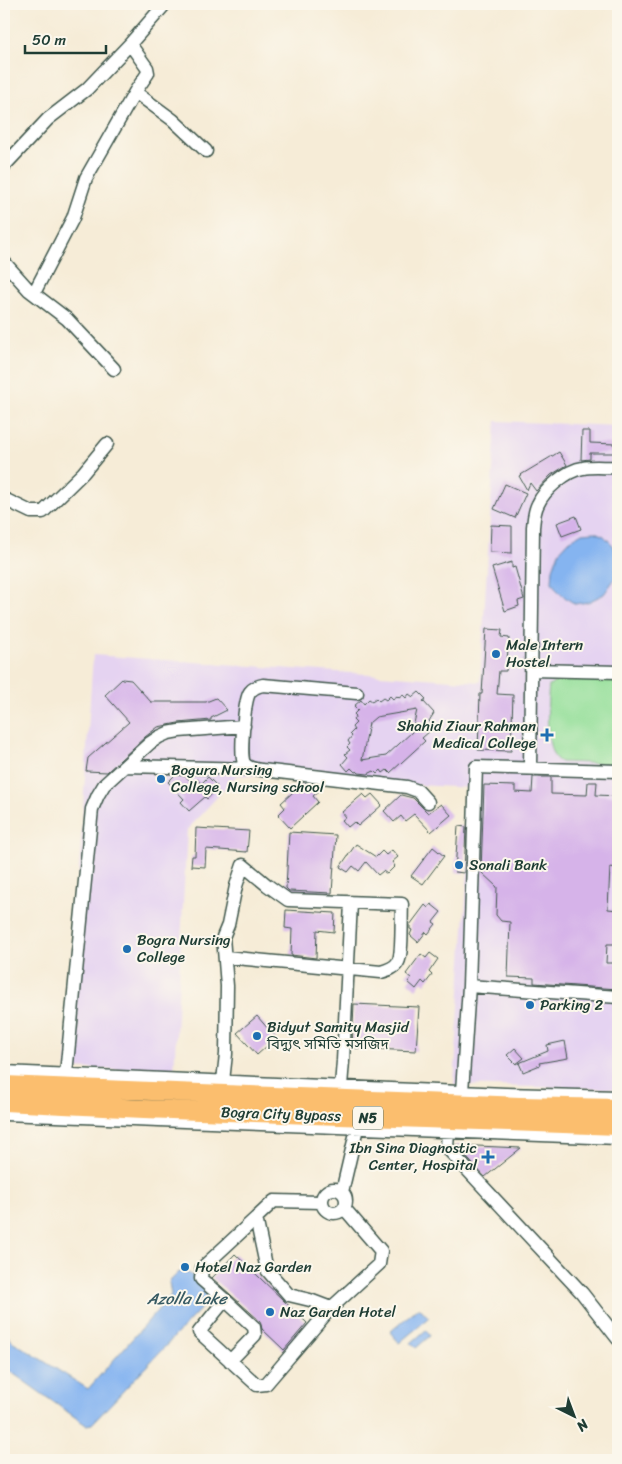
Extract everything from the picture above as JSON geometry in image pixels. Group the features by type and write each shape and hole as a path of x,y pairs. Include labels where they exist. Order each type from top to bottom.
{"highway":[{"name":"Bogra City Bypass","path":"4,1085 618,1108"},
{"name":"Bogra City Bypass","path":"4,1102 118,1108 618,1126"}],"street":[{"path":"4,166 48,118 87,89 165,4"},
{"path":"34,294 74,218 86,178 135,92 148,73 147,68 130,44"},
{"path":"135,92 173,120 206,151"},
{"path":"4,262 34,294 67,319 114,369"},
{"path":"4,499 32,512 43,512 83,473 107,444"},
{"path":"530,768 533,527 537,505 554,484 573,471 582,468 618,468"},
{"path":"532,670 618,672"},
{"path":"254,769 247,766 242,758 247,698 251,691 263,685 357,693"},
{"path":"66,1074 92,810 102,788 150,743 168,733 244,726"},
{"path":"125,766 254,769 409,788 421,793 428,802"},
{"path":"462,1092 469,986 476,767 618,771"},
{"path":"223,1081 226,1054 227,986 223,937 228,925 236,886 243,865 288,900 402,904 400,959 393,968 381,972 225,957"},
{"path":"340,1086 351,903"},
{"path":"469,986 618,997"},
{"path":"4,1072 462,1092 618,1096"},
{"path":"4,1114 618,1138"},
{"path":"339,1191 327,1191 322,1198 324,1209 331,1214 338,1213 344,1208 346,1202 339,1191 353,1128"},
{"path":"448,1131 447,1148 582,1293 618,1339"},
{"path":"230,1361 254,1335 254,1327 201,1279 202,1268 274,1201 322,1202"},
{"path":"225,1300 199,1332 257,1385 266,1384 331,1308 379,1264 381,1251 344,1208"},
{"path":"256,1218 267,1270 289,1295 331,1308"}],"shaded area":[{"path":"496,421 618,426 618,1089 454,1085 473,788 237,775 187,830 174,1072 66,1068 93,655 480,682"}],"green space":[{"path":"568,678 618,678 618,764 561,762 556,759 551,748 548,731 549,686"}],"water":[{"path":"595,532 604,536 617,553 616,577 604,594 588,602 575,604 557,590 552,582 553,569 559,552 569,541 582,533"},
{"name":"Azolla Lake","path":"182,1269 194,1277 209,1292 207,1302 92,1424 86,1425 4,1367 4,1332 12,1341 88,1389 171,1295 169,1282"},
{"path":"419,1307 429,1318 399,1343 390,1332"},
{"path":"426,1330 430,1336 416,1348 411,1343"}],"building":[{"path":"582,431 590,431 590,443 616,444 616,453 590,453 590,459 581,460"},
{"path":"559,452 567,465 551,475 536,491 530,483 527,490 519,476"},
{"path":"505,484 526,493 515,518 494,509"},
{"path":"576,516 581,529 562,536 557,523"},
{"path":"491,525 512,526 512,553 490,552"},
{"path":"512,562 512,568 515,567 524,599 518,601 519,606 505,611 492,568"},
{"path":"486,629 502,630 501,637 509,638 506,671 499,671 497,694 513,695 511,751 478,750 480,694 482,694"},
{"path":"122,679 131,680 151,702 206,702 216,698 227,710 211,718 211,720 158,727 107,772 86,771 88,758 129,722 105,695"},
{"path":"419,692 426,699 423,701 434,713 429,721 431,723 427,727 430,731 422,738 425,741 390,773 387,770 383,773 381,770 377,774 374,771 368,774 359,773 351,768 348,771 342,764 348,757 345,754 350,750 347,747 350,744 348,741 352,736 350,734 354,730 352,727 356,723 353,720 356,716 354,714 358,710 354,706 361,700 364,704 369,699 372,701 376,698 379,701 383,698 386,700 390,696 393,699 403,695 406,698 409,694 413,697","holes":["417,710 412,732 386,756 362,760 369,723 376,717"]},
{"path":"175,775 185,776 193,783 197,779 201,784 208,777 217,786 212,790 214,792 207,799 205,797 189,811 181,802 184,799 168,782"},
{"path":"533,777 551,777 551,794 587,795 588,782 597,782 596,795 618,796 618,868 610,867 608,909 618,910 618,944 607,944 606,963 618,963 618,989 534,983 534,978 508,977 510,922 501,921 496,915 497,887 481,872 484,785 515,786 515,792 532,793"},
{"path":"303,783 307,788 311,784 316,784 320,790 313,796 318,802 290,828 278,815 285,808 281,803"},
{"path":"363,794 367,798 372,794 382,805 358,826 354,822 348,827 342,820 346,817 342,812"},
{"path":"401,795 413,798 428,813 441,804 451,815 431,832 414,814 405,821 401,816 394,822 384,811"},
{"path":"458,826 466,827 464,873 455,872"},
{"path":"196,828 249,831 247,852 206,849 205,867 191,866 192,856 195,856"},
{"path":"289,832 336,835 332,893 289,891 286,888"},
{"path":"356,844 376,857 382,851 386,855 392,850 398,857 392,862 395,866 387,874 383,871 378,875 366,862 359,871 353,866 348,872 340,867"},
{"path":"433,847 444,856 423,884 411,876"},
{"path":"431,904 441,912 433,922 436,924 418,942 410,935 412,930 410,925 425,905 428,908"},
{"path":"286,910 335,913 334,932 317,930 316,958 291,955 292,929 285,928"},
{"path":"430,953 438,959 429,972 432,975 425,984 422,981 416,989 408,982 411,978 406,974 421,954 426,958"},
{"path":"354,1004 419,1007 416,1051 352,1048"},
{"name":"Bidyut Samity Masjid বিদ্যুৎ সমিতি মসজিদ","path":"257,1016 276,1038 257,1055 237,1033"},
{"path":"565,1041 568,1058 539,1063 540,1065 523,1072 519,1063 548,1051 547,1045"},
{"path":"515,1048 524,1058 516,1064 507,1055"},
{"path":"455,1145 521,1148 485,1177"},
{"name":"Naz Garden Hotel","path":"235,1254 307,1323 284,1350 262,1329 260,1321 212,1278"}],"place":[{"name":"Male Intern Hostel","path":"496,654"},
{"name":"Shahid Ziaur Rahman Medical College","path":"547,735"},
{"name":"Bogura Nursing College, Nursing school","path":"161,779"},
{"name":"Sonali Bank","path":"459,865"},
{"name":"Bogra Nursing College","path":"127,949"},
{"name":"Parking 2","path":"530,1005"},
{"name":"Bidyut Samity Masjid বিদ্যুৎ সমিতি মসজিদ","path":"257,1036"},
{"name":"Ibn Sina Diagnostic Center, Hospital","path":"488,1157"},
{"name":"Hotel Naz Garden","path":"185,1267"},
{"name":"Naz Garden Hotel","path":"270,1312"}]}
